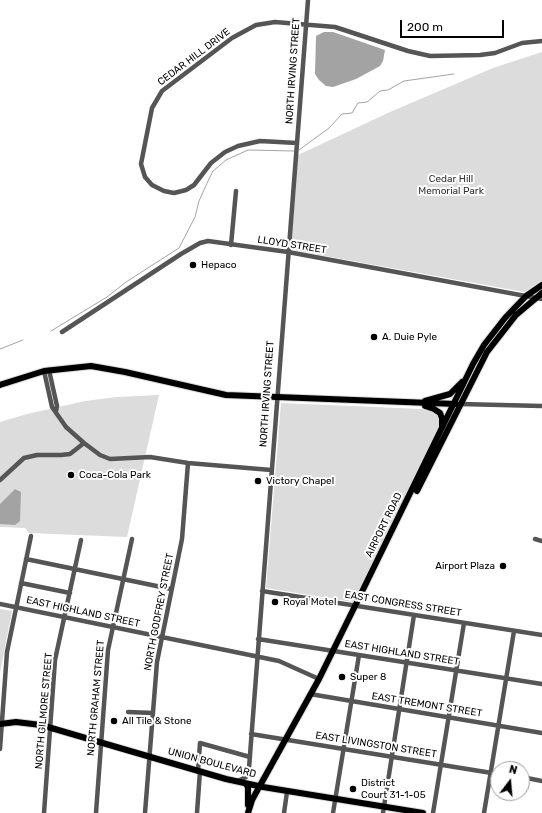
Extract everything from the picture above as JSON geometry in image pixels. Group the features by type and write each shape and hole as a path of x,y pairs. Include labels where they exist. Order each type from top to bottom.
{"main road":[{"name":"AIRPORT ROAD","path":"261,787 312,695 357,606 457,404 466,378 484,345 493,332 526,296 542,285"},
{"name":"AIRPORT ROAD","path":"357,606 442,428 481,362 497,338 516,315 539,298 542,293"},
{"path":"0,385 46,370 78,366 107,368 215,393 237,396 457,404"},
{"path":"416,403 450,394 466,378"},
{"path":"416,403 438,411 442,418 442,428"},
{"name":"AIRPORT ROAD","path":"312,695 319,678 334,651"},
{"name":"UNION BOULEVARD","path":"1,723 26,722 51,728 246,784 335,799 384,810 423,813"},
{"path":"246,784 248,787 248,813"},
{"path":"248,813 261,787"}],"street":[{"name":"NORTH IRVING STREET","path":"234,781 241,781 246,777 249,768 276,397 308,0"},
{"name":"CEDAR HILL DRIVE","path":"297,143 260,141 238,146 225,152 211,163 194,185 186,190 174,193 160,190 152,185 145,177 141,164 152,108 157,98 166,87 232,38 250,28 268,22 335,27 408,52 430,56 480,55 495,53 522,43 542,41"},
{"path":"231,245 236,191"},
{"name":"LLOYD STREET","path":"62,332 200,243 208,241 288,252 539,298"},
{"path":"46,370 57,406 56,411 66,427 100,455 110,458 150,457 188,463 271,470"},
{"path":"457,404 542,406"},
{"path":"0,480 24,458 37,455 61,456 70,454 84,443"},
{"name":"NORTH GODFREY STREET","path":"145,813 157,662 182,539 188,463"},
{"path":"0,749 7,652 31,536"},
{"name":"NORTH GRAHAM STREET","path":"96,813 108,650 132,539"},
{"path":"535,539 542,541"},
{"name":"NORTH GILMORE STREET","path":"44,813 56,660 81,540"},
{"path":"26,559 171,589"},
{"path":"21,583 70,593"},
{"name":"EAST CONGRESS STREET","path":"262,591 542,635"},
{"name":"EAST HIGHLAND STREET","path":"0,604 257,657 287,664 319,678"},
{"path":"384,810 408,663 414,615"},
{"path":"433,813 464,623"},
{"path":"493,761 505,678 514,631"},
{"name":"EAST HIGHLAND STREET","path":"258,639 542,684"},
{"path":"333,813 359,655"},
{"name":"EAST TREMONT STREET","path":"312,695 542,733"},
{"path":"128,712 153,713"},
{"name":"EAST LIVINGSTON STREET","path":"251,734 490,772"},
{"path":"197,813 200,743 250,757"},
{"path":"484,813 490,778"},
{"path":"530,779 542,781"},
{"path":"284,813 287,792"}],"green space":[{"name":"Cedar Hill Memorial Park","path":"542,52 542,281 524,292 292,250 298,155 390,112 493,68"},
{"name":"Coca-Cola Park","path":"159,395 127,537 29,533 25,528 0,527 0,422 27,414 85,401 117,397"},
{"path":"281,403 422,409 433,410 440,417 440,424 353,602 266,588"},
{"path":"0,609 12,611 0,673"}],"shaded area":[{"path":"324,32 333,32 385,50 383,61 380,66 356,79 333,87 326,86 315,74 316,36"},
{"path":"15,489 21,492 20,521 15,525 0,524 0,504"}],"waterway":[{"path":"299,150 329,128 342,114 352,113 358,103 367,102 380,91 388,90 404,81 454,74"},
{"path":"51,331 107,297 126,282 179,248 195,217 199,201 213,171 226,160 248,150 294,151"},
{"path":"0,349 23,340"}],"place":[{"name":"Hepaco","path":"193,265"},
{"name":"A. Duie Pyle","path":"374,337"},
{"name":"Coca-Cola Park","path":"71,475"},
{"name":"Victory Chapel","path":"258,481"},
{"name":"Airport Plaza","path":"503,566"},
{"name":"Royal Motel","path":"275,602"},
{"name":"Super 8","path":"342,677"},
{"name":"All Tile & Stone","path":"114,721"},
{"name":"District Court 31-1-05","path":"353,789"}]}
